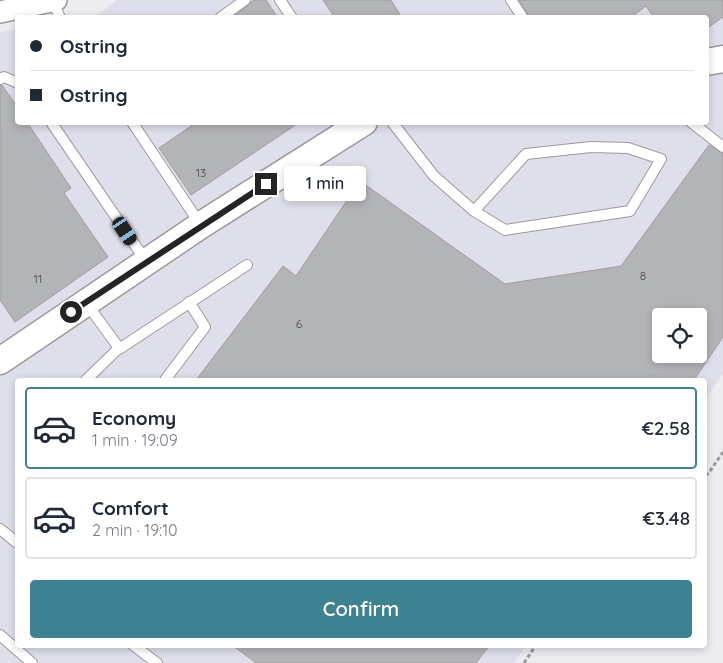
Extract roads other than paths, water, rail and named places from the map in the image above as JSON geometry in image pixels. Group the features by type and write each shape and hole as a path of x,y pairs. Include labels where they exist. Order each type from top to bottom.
{"street":[{"path":"0,12 56,6"},
{"path":"709,61 723,59"},
{"path":"0,360 201,225 359,125"}],"lane":[{"path":"224,15 245,0"},
{"path":"280,0 290,15"},
{"path":"511,0 521,15"},
{"path":"0,79 4,77 15,82"},
{"path":"53,125 146,262"},
{"path":"134,125 201,225"},
{"path":"394,125 434,176 474,210 505,230 630,211 661,159 628,148 591,146 526,154 474,210"},
{"path":"695,125 723,147"},
{"path":"88,378 119,349 246,265"},
{"path":"85,302 119,349"},
{"path":"167,378 205,327 190,302"},
{"path":"0,529 15,540"},
{"path":"0,635 32,663"},
{"path":"137,648 156,663"}]}
